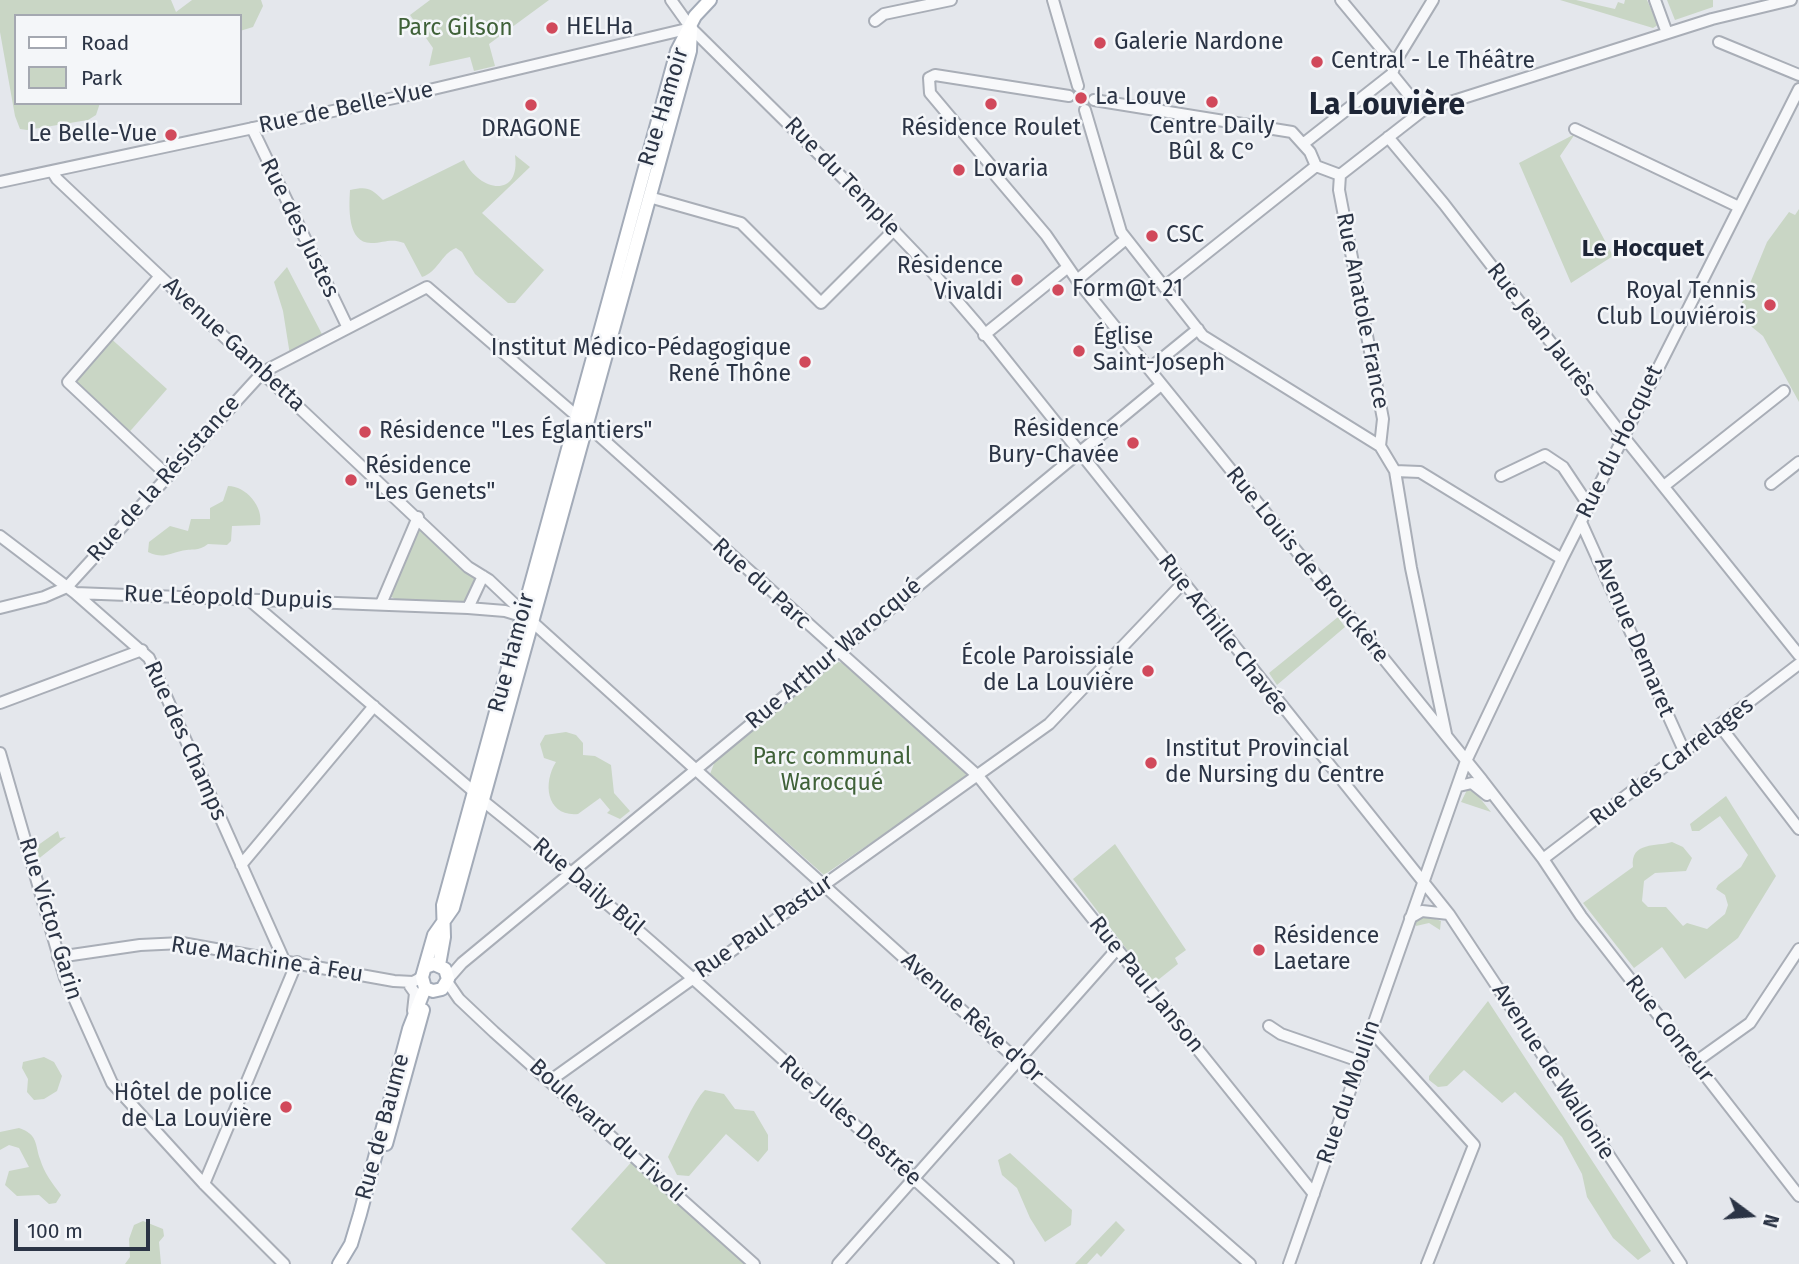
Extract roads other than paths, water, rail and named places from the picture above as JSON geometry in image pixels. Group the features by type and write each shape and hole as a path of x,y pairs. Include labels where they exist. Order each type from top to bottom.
{"main road":[{"path":"688,29 695,16 710,0"},
{"name":"Rue Hamoir","path":"435,979 434,934 443,923 443,905 477,796 526,616 690,51 688,29"},
{"name":"Rue Hamoir","path":"582,421 677,51 688,29"},
{"name":"Rue de Baume","path":"339,1264 351,1244 360,1214 413,1013 435,979"},
{"name":"Rue de Baume","path":"348,1264 367,1215 421,1018 435,979"}],"street":[{"name":"Rue du Temple","path":"671,0 688,29 730,64 894,230 984,335 1078,453"},
{"path":"875,21 884,14 951,0"},
{"path":"1053,0 1079,86 1089,92 1094,100 1092,108 1085,110 1076,106 1069,96 1070,89 1079,86"},
{"path":"1341,0 1394,69 1422,111"},
{"path":"1301,141 1394,69 1433,0"},
{"path":"1655,0 1667,33"},
{"path":"1094,100 1283,130 1301,141 1316,166 1340,175 1422,111 1667,33 1791,0"},
{"name":"Rue de Belle-Vue","path":"0,183 455,84 601,47 688,29"},
{"path":"1719,42 1799,75"},
{"name":"Rue Louis de Brouckère","path":"1069,96 935,75 929,78 930,93 1046,234 1077,280 1466,761"},
{"name":"Rue du Hocquet","path":"1466,761 1562,559 1799,89"},
{"path":"1085,110 1121,232 1203,337 1380,446 1395,471 1411,568 1446,737"},
{"name":"Rue des Justes","path":"252,128 348,328"},
{"path":"1575,129 1739,207"},
{"name":"Rue Jean Jaurès","path":"1388,137 1444,204 1623,436 1799,655"},
{"path":"1164,287 1316,166"},
{"name":"Avenue Gambetta","path":"52,171 468,567 483,576 526,616"},
{"name":"Rue Anatole France","path":"1340,175 1339,190 1383,419 1380,446"},
{"path":"649,197 741,223 821,303 894,230"},
{"path":"1077,280 1126,239"},
{"path":"984,335 1068,267"},
{"path":"160,276 68,382 167,476"},
{"name":"Rue du Parc","path":"348,328 427,287 582,421 978,776"},
{"path":"262,372 348,328"},
{"path":"1149,369 1198,329"},
{"name":"Rue de la Résistance","path":"71,590 167,476 262,372"},
{"name":"Rue Arthur Warocqué","path":"435,979 462,963 573,873 1161,385"},
{"path":"1664,486 1784,391"},
{"name":"Rue Achille Chavée","path":"1078,453 1423,881"},
{"path":"1501,476 1545,455 1563,467 1589,506"},
{"path":"1771,484 1799,462"},
{"path":"1395,471 1420,472 1562,559"},
{"path":"381,604 418,517"},
{"name":"Avenue Demaret","path":"1581,523 1685,753"},
{"name":"Rue des Champs","path":"0,536 71,590 142,650 154,667 284,960"},
{"path":"468,608 483,576"},
{"name":"Rue Paul Pastur","path":"551,1080 1049,724 1182,584"},
{"path":"0,608 71,590"},
{"name":"Rue Léopold Dupuis","path":"71,590 468,608 526,616"},
{"name":"Rue Daily Bûl","path":"248,599 477,796 573,873 693,976"},
{"name":"Avenue Rêve d'Or","path":"526,616 1018,1060 1250,1264"},
{"path":"0,703 142,650"},
{"name":"Rue des Carrelages","path":"1543,859 1799,664"},
{"path":"241,865 374,706"},
{"path":"1720,726 1799,830"},
{"name":"Rue Victor Garin","path":"0,753 58,957 112,1083 204,1184 284,1264"},
{"name":"Rue du Moulin","path":"1289,1264 1466,761"},
{"name":"Rue Conreur","path":"1466,761 1543,859 1581,916 1799,1196"},
{"name":"Rue Paul Janson","path":"978,776 1314,1194"},
{"name":"Rue Conreur","path":"1459,786 1467,782 1481,788 1520,843 1543,859"},
{"name":"Avenue de Wallonie","path":"1423,881 1449,914 1681,1264"},
{"path":"1408,920 1422,911 1449,914"},
{"name":"Rue Machine à Feu","path":"58,957 140,945 182,943 297,962 410,986 435,979"},
{"path":"838,1264 1118,948"},
{"path":"1694,1063 1750,1023 1799,949"},
{"path":"204,1184 297,962"},
{"name":"Rue Jules Destrée","path":"693,976 1009,1264"},
{"name":"Rue Machine à Feu","path":"394,981 435,979"},
{"name":"Boulevard du Tivoli","path":"435,979 754,1264"},
{"path":"410,986 415,993 413,1013"},
{"path":"1269,1026 1281,1034 1359,1061"},
{"path":"1371,1031 1475,1145 1427,1264"}],"place":[{"name":"HELHa","path":"552,28"},
{"name":"Galerie Nardone","path":"1100,43"},
{"name":"Central - Le Théâtre","path":"1317,62"},
{"name":"La Louve","path":"1081,98"},
{"name":"Centre Daily Bûl & C°","path":"1212,102"},
{"name":"Résidence Roulet","path":"991,104"},
{"name":"DRAGONE","path":"531,105"},
{"name":"Le Belle-Vue","path":"171,135"},
{"name":"Lovaria","path":"959,170"},
{"name":"CSC","path":"1152,236"},
{"name":"Résidence Vivaldi","path":"1017,280"},
{"name":"Form@t 21","path":"1058,290"},
{"name":"Royal Tennis Club Louviérois","path":"1770,305"},
{"name":"Église Saint-Joseph","path":"1079,351"},
{"name":"Institut Médico-Pédagogique René Thône","path":"805,362"},
{"name":"Résidence \"Les Églantiers\"","path":"365,432"},
{"name":"Résidence Bury-Chavée","path":"1133,443"},
{"name":"Résidence \"Les Genets\"","path":"351,480"},
{"name":"École Paroissiale de La Louvière","path":"1148,671"},
{"name":"Institut Provincial de Nursing du Centre","path":"1151,763"},
{"name":"Résidence Laetare","path":"1259,950"},
{"name":"Hôtel de police de La Louvière","path":"286,1107"}],"district":[{"name":"La Louvière","path":"1387,106"},
{"name":"Le Hocquet","path":"1643,249"}],"park label":[{"name":"Parc Gilson","path":"455,29"},
{"name":"Parc communal Warocqué","path":"832,771"}]}
